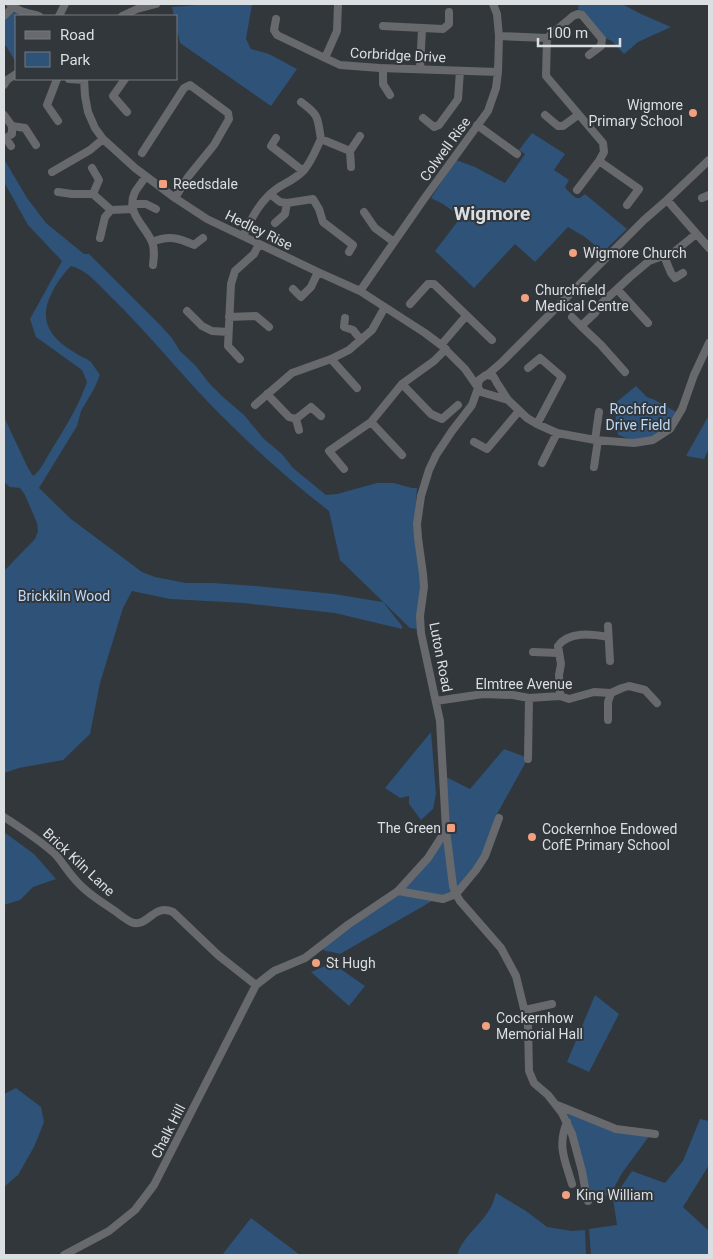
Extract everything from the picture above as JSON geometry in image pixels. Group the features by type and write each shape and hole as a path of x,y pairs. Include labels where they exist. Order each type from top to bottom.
{"street":[{"path":"138,13 156,4"},
{"name":"Corbridge Drive","path":"338,4 337,31 325,58 340,65 498,72"},
{"name":"Colwell Rise","path":"360,291 488,110 496,88 498,72 499,36 497,14 493,4"},
{"path":"4,16 12,5 20,11 36,15"},
{"path":"383,26 443,29 449,24 449,12"},
{"path":"499,36 547,38 578,14 582,15 602,39 601,46 589,55"},
{"path":"276,19 274,30 277,35 325,58"},
{"path":"420,69 422,29"},
{"path":"547,38 546,76 603,143 604,152 577,190"},
{"path":"383,68 382,84 390,95"},
{"path":"423,118 434,127 439,125 458,99 460,71"},
{"path":"4,85 7,80 15,75"},
{"path":"57,80 47,105 58,121"},
{"name":"Hedley Rise","path":"84,80 88,112 95,128 135,168 207,219 360,291 386,307 443,347 465,368 478,387"},
{"path":"124,80 113,96 127,112"},
{"path":"142,153 184,88 190,86 228,112 229,120 175,198"},
{"path":"243,236 259,205 270,194 297,178 308,165 321,139 317,117 313,111 301,102"},
{"path":"4,115 12,126 12,134 6,138 11,146"},
{"path":"545,115 558,126 564,126 578,115"},
{"path":"477,125 517,154"},
{"path":"12,126 25,128 36,145"},
{"path":"351,167 350,151 360,136"},
{"path":"276,138 271,146 303,171"},
{"path":"52,172 90,150 104,139"},
{"path":"321,139 350,151"},
{"path":"472,405 479,380 501,363 631,233 709,160"},
{"path":"599,161 639,189 627,205"},
{"path":"92,168 99,180 93,194"},
{"path":"146,176 135,193 133,206 141,226 152,242 154,253 153,265"},
{"path":"58,192 93,194 111,210"},
{"path":"270,194 280,202 286,203 313,199 319,209 323,222 353,245 349,252"},
{"path":"667,200 709,248"},
{"path":"275,223 285,214 286,203"},
{"path":"100,238 105,217 111,210 146,204 156,209"},
{"path":"364,212 375,228 394,242"},
{"path":"581,326 595,313 602,302 648,261 674,252 696,234"},
{"path":"152,242 162,238 180,238 194,245 203,238"},
{"path":"240,359 228,346 231,284 235,272 254,254 259,244"},
{"path":"664,256 675,278 683,273"},
{"path":"293,289 301,297 311,287 318,272"},
{"path":"410,304 428,284 434,284 492,340"},
{"path":"616,289 648,323"},
{"path":"255,404 292,373 332,359 349,350 372,330 386,307"},
{"path":"187,311 202,326 212,331 228,332"},
{"path":"229,317 256,316 269,327"},
{"path":"344,469 329,451 371,422 402,384 434,362 466,316"},
{"path":"572,317 602,345 625,372"},
{"path":"336,330 344,322 362,340"},
{"path":"486,375 493,376 508,400 526,418 557,434 634,443 653,440 670,429 682,409 694,375 707,353 709,343"},
{"path":"528,368 540,358 562,377 537,424"},
{"path":"332,359 357,388"},
{"path":"472,405 496,388 501,363"},
{"name":"Hedley Rise","path":"465,368 486,375"},
{"path":"402,384 431,414 442,419 458,405"},
{"path":"478,387 481,392 508,400"},
{"path":"267,394 289,417 296,419"},
{"name":"Luton Road","path":"456,894 453,886 446,830 442,735 421,633 420,616 424,587 418,538 418,510 423,488 436,455 472,405"},
{"path":"296,419 311,408 321,416"},
{"path":"474,442 487,449 519,411"},
{"path":"594,467 599,412"},
{"path":"296,419 299,430"},
{"path":"371,422 402,456"},
{"path":"542,463 557,434"},
{"path":"608,626 610,661"},
{"path":"560,696 558,646 563,640 575,636 594,635 608,637"},
{"path":"533,652 559,653"},
{"name":"Elmtree Avenue","path":"436,701 483,694 513,695 529,698 560,696 569,698 594,692 611,693 629,686 645,690 657,703"},
{"path":"608,720 608,702 611,693"},
{"path":"528,759 529,698"},
{"name":"Brick Kiln Lane","path":"4,817 37,839 55,854 67,867 72,876 92,896 110,908 135,923 140,923 160,910 165,909 173,912 218,955 256,985"},
{"path":"398,891 442,899 456,894 485,856 499,818"},
{"path":"256,985 274,971 305,958 349,924 398,891 428,858 446,830"},
{"path":"456,894 500,948 516,976 528,1025 529,1071 534,1083 548,1095 567,1122 582,1171 588,1201"},
{"name":"Chalk Hill","path":"64,1255 110,1231 134,1210 154,1185 256,985"},
{"path":"525,1010 552,1004"},
{"path":"556,1105 616,1129 655,1134"},
{"path":"567,1122 563,1133 562,1145 572,1184"}],"green space":[{"path":"209,4 252,4 246,39 251,49 269,54 297,69 271,106 180,43 178,15 174,15 172,7"},
{"path":"579,4 622,4 671,27 638,42 624,54 612,41 605,38 586,15 578,9"},
{"path":"12,12 25,15 15,15 15,60 4,43 4,19"},
{"path":"532,133 565,154 554,170 569,180 565,187 566,189 576,198 580,198 585,194 627,229 603,252 585,237 568,227 535,262 515,244 474,288 435,251 461,217 431,198 456,160 475,167 505,183 525,154 519,150"},
{"name":"Brickkiln Wood","path":"4,159 27,198 46,223 84,254 89,254 160,325 172,338 180,351 196,366 209,383 244,415 264,439 282,454 293,468 326,495 337,494 377,483 394,483 417,488 415,517 420,570 420,597 417,629 410,628 340,560 329,511 237,431 97,283 87,274 71,266 58,282 50,297 46,318 55,337 61,343 91,362 100,375 81,411 77,426 39,488 71,519 142,572 155,577 186,583 256,586 334,594 383,602 402,626 402,629 335,613 243,603 170,599 132,591 123,608 100,683 90,734 63,760 19,768 4,773 4,571 35,539 38,531 37,523 25,495 20,488 10,487 4,482 4,417 33,476 42,466 65,428 87,382 82,370 36,337 30,319 62,261 28,225 4,182"},
{"name":"Rochford Drive Field","path":"636,386 647,397 678,413 656,435 638,440 618,435 614,404"},
{"path":"709,415 709,448 704,459 686,456"},
{"path":"431,732 436,794 433,809 421,820 409,804 409,796 400,798 385,788"},
{"path":"504,749 528,758 496,816 482,855 465,880 451,892 340,954 325,951 323,949 327,944 392,897 442,842 446,777 470,789"},
{"path":"4,832 34,854 56,879 33,887 20,900 4,905"},
{"path":"332,963 365,986 349,1006 311,972"},
{"path":"595,995 619,1014 589,1072 567,1062"},
{"path":"16,1088 41,1107 44,1122 34,1147 18,1175 4,1187 4,1094"},
{"path":"566,1110 616,1131 650,1135 622,1173 610,1195 590,1198 576,1138"},
{"path":"700,1119 709,1121 709,1165 683,1207 709,1231 709,1255 591,1255 589,1229 617,1225 613,1199 632,1171 665,1183 683,1161"},
{"path":"496,1193 526,1211 547,1227 572,1231 585,1230 586,1255 457,1255 466,1238 488,1212"},
{"path":"251,1218 300,1255 222,1255"}],"place":[{"name":"Wigmore Primary School","path":"693,113"},
{"name":"Reedsdale","path":"163,184"},
{"name":"Wigmore Church","path":"573,253"},
{"name":"Churchfield Medical Centre","path":"525,298"},
{"name":"The Green","path":"451,828"},
{"name":"Cockernhoe Endowed CofE Primary School","path":"532,837"},
{"name":"St Hugh","path":"316,963"},
{"name":"Cockernhow Memorial Hall","path":"486,1026"},
{"name":"King William","path":"566,1195"}],"district":[{"name":"Wigmore","path":"492,213"}]}
